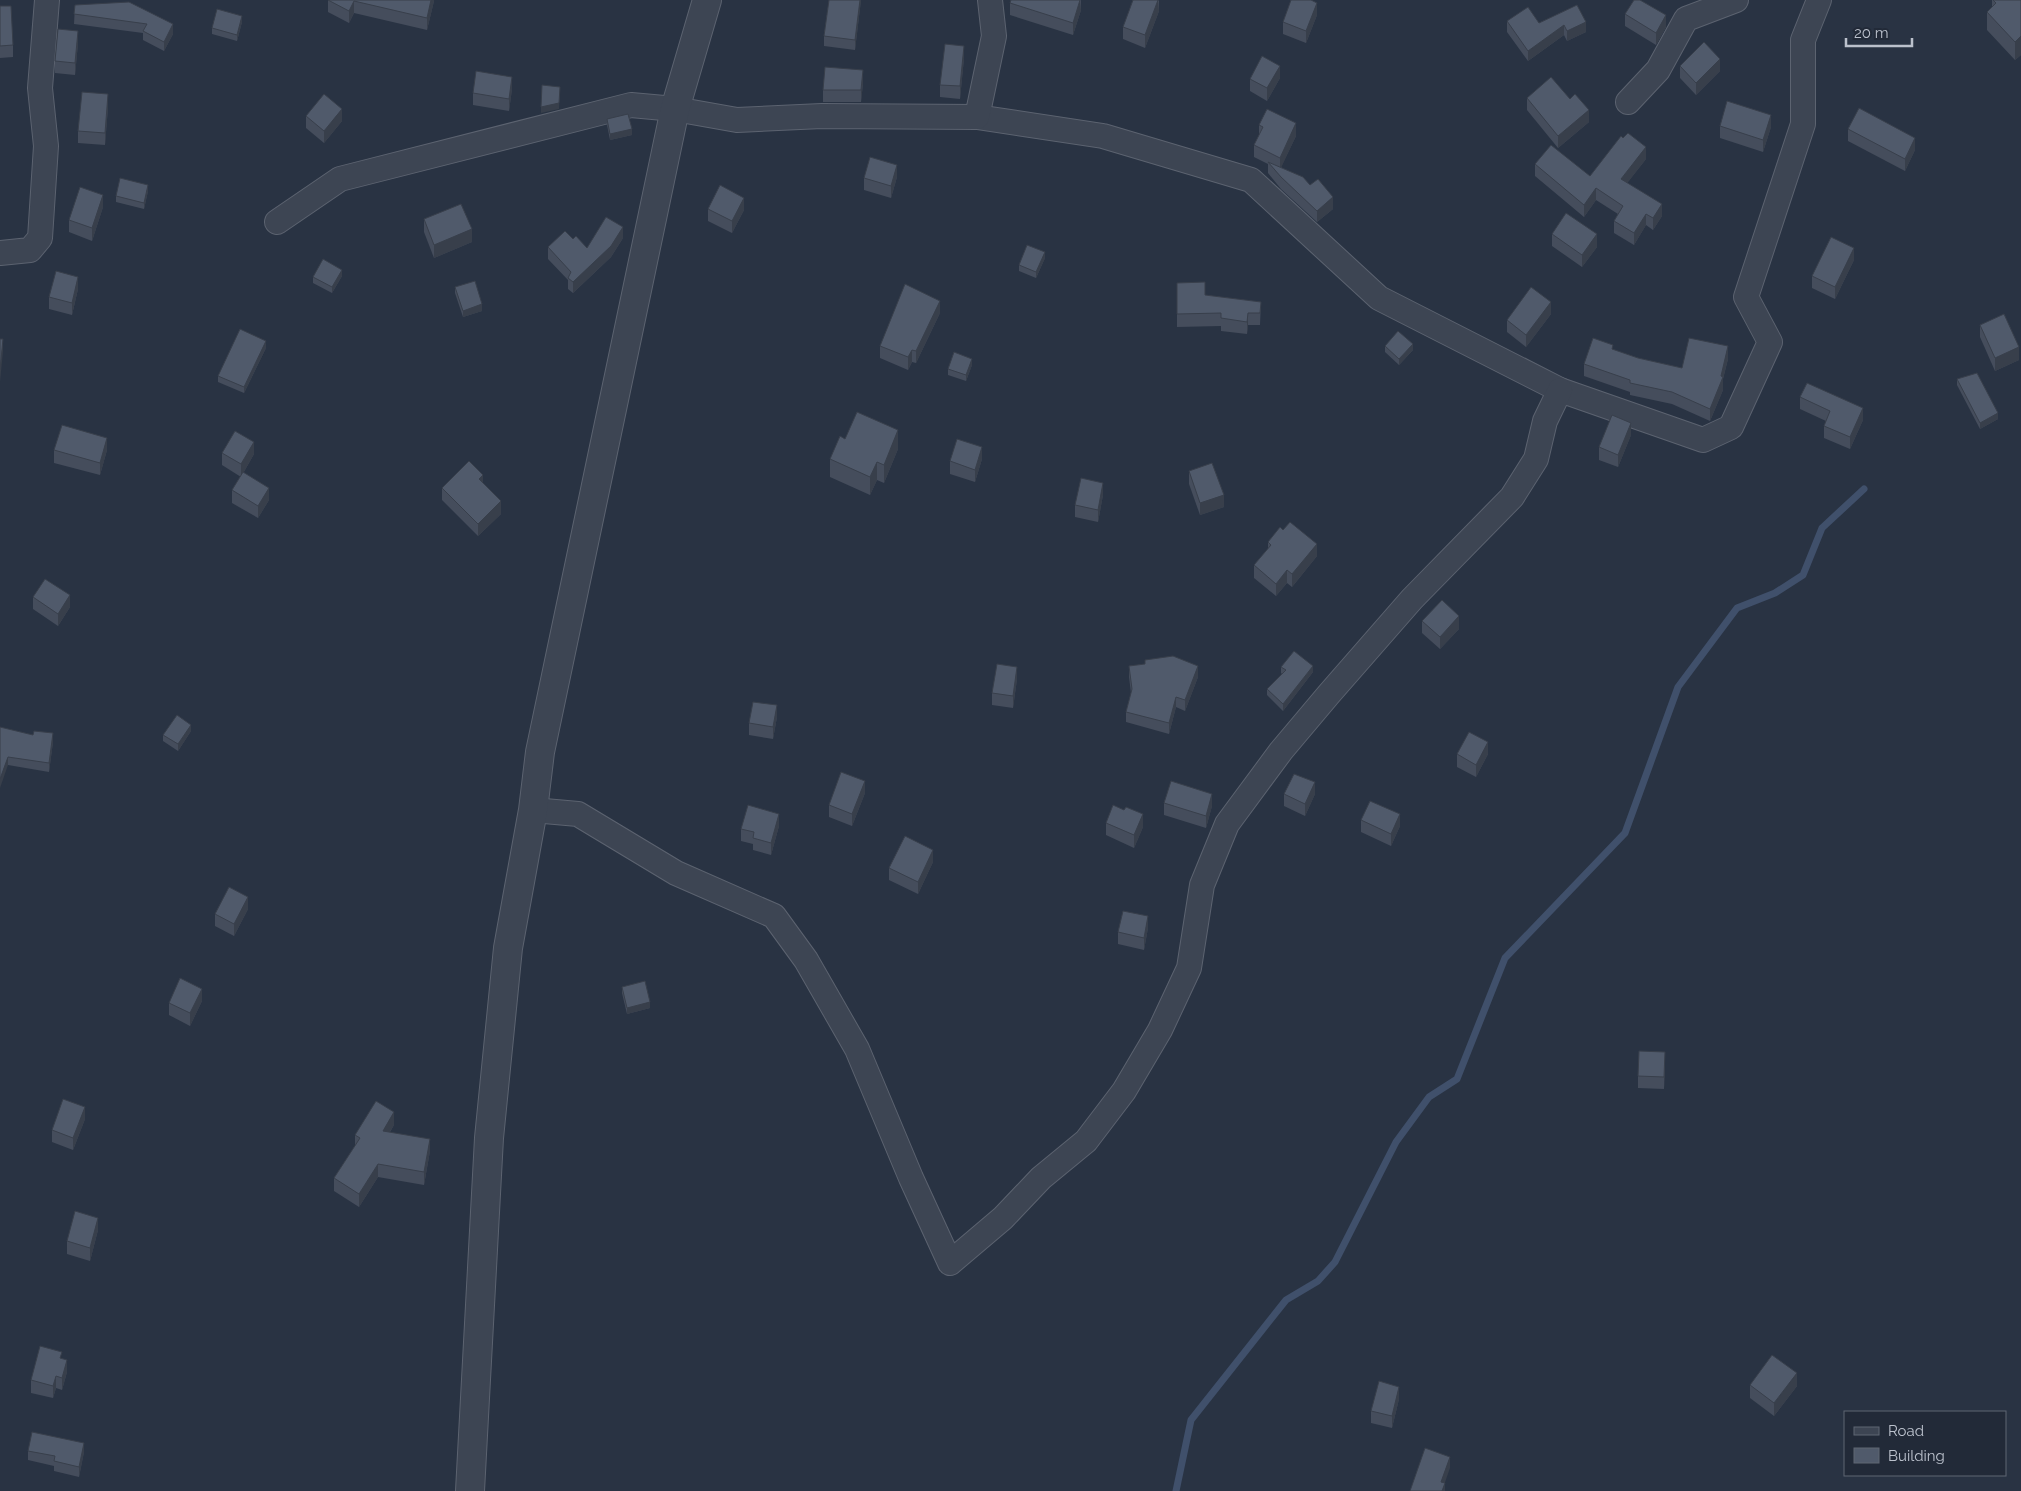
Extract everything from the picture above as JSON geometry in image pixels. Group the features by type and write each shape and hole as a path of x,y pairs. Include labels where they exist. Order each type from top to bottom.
{"street":[{"path":"0,253 30,250 40,238 46,146 40,88 47,0"},
{"path":"470,1491 488,1148 508,948 540,752 675,109 707,0"},
{"path":"977,117 994,36 990,0"},
{"path":"1628,102 1658,70 1686,19 1736,0"},
{"path":"277,222 340,179 631,105 675,109 737,120 822,116 977,117 1103,136 1251,180 1379,298 1560,390 1703,440 1731,427 1770,342 1746,297 1803,124 1803,40 1819,0"},
{"path":"532,810 578,814 676,873 774,916 806,960 857,1048 911,1178 950,1263 1003,1218 1041,1178 1086,1141 1124,1091 1160,1030 1189,968 1202,885 1227,824 1281,751 1329,694 1412,599 1512,497 1536,459 1544,421 1560,390"}],"building":[{"path":"328,0 431,0 427,18 354,1 349,11"},
{"path":"829,0 860,0 855,40 824,36"},
{"path":"1011,0 1080,0 1073,23 1010,3"},
{"path":"1133,0 1158,0 1145,35 1123,27"},
{"path":"1291,0 1311,0 1317,3 1306,31 1283,22"},
{"path":"1634,0 1640,0 1666,15 1656,33 1625,14"},
{"path":"1993,0 2021,0 2021,36 2015,42 1987,12 1996,3"},
{"path":"129,2 173,24 164,42 143,31 147,24 74,14 75,5"},
{"path":"1577,5 1586,22 1567,31 1564,25 1528,51 1507,21 1528,7 1539,23"},
{"path":"0,6 11,6 13,45 0,46"},
{"path":"217,9 242,16 237,35 212,28"},
{"path":"58,29 78,31 75,63 55,61"},
{"path":"1704,42 1720,59 1696,83 1680,66"},
{"path":"945,44 964,46 960,86 940,85"},
{"path":"1262,56 1280,66 1267,88 1250,79"},
{"path":"825,67 863,70 861,90 823,90"},
{"path":"476,71 512,77 509,99 473,93"},
{"path":"1551,77 1570,99 1575,94 1589,110 1558,136 1527,98"},
{"path":"542,85 560,87 559,103 541,107"},
{"path":"82,92 108,94 105,133 78,131"},
{"path":"324,94 342,109 324,131 306,116"},
{"path":"1727,101 1771,115 1763,140 1720,126"},
{"path":"1859,108 1915,138 1905,159 1848,129"},
{"path":"1267,109 1296,123 1280,158 1254,145 1263,127 1259,125"},
{"path":"628,114 632,129 610,134 607,119"},
{"path":"1628,133 1646,147 1621,179 1662,204 1653,218 1646,214 1634,233 1614,221 1623,206 1596,188 1584,205 1535,164 1551,145 1590,176 1621,136 1623,138"},
{"path":"870,157 897,165 891,186 864,178"},
{"path":"1268,162 1303,177 1310,185 1318,179 1333,197 1317,211"},
{"path":"120,178 148,185 144,203 116,196"},
{"path":"720,185 744,198 732,221 708,209"},
{"path":"80,187 103,195 92,228 69,220"},
{"path":"461,204 472,229 434,245 424,219"},
{"path":"1566,213 1597,234 1582,255 1552,234"},
{"path":"606,217 623,227 611,246 573,282 568,278 571,272 548,247 565,231 573,239 576,236 587,248"},
{"path":"1831,237 1854,248 1835,287 1812,276"},
{"path":"1027,245 1045,252 1036,272 1019,265"},
{"path":"323,259 342,270 332,287 313,277"},
{"path":"56,271 78,277 72,303 49,297"},
{"path":"475,281 482,304 463,311 455,287"},
{"path":"1205,282 1205,295 1261,302 1260,313 1248,313 1247,322 1221,318 1221,313 1177,314 1177,283"},
{"path":"905,284 940,301 916,351 912,350 908,357 880,346"},
{"path":"1531,287 1551,302 1526,335 1507,320"},
{"path":"2004,314 2019,347 1995,358 1980,325"},
{"path":"240,329 266,341 244,387 218,376"},
{"path":"1398,331 1413,344 1399,359 1385,346"},
{"path":"1593,338 1613,345 1612,349 1638,358 1682,368 1689,338 1728,346 1721,376 1723,377 1710,409 1672,392 1630,383 1630,380 1584,364"},
{"path":"0,339 3,339 0,370"},
{"path":"954,352 972,359 966,375 948,369"},
{"path":"1977,373 1998,413 1980,423 1957,379"},
{"path":"1807,383 1863,408 1850,437 1824,426 1830,411 1800,397"},
{"path":"857,412 898,430 884,465 877,462 870,477 830,459 840,436 845,439"},
{"path":"1612,415 1631,423 1618,455 1599,447"},
{"path":"62,425 107,438 100,463 54,450"},
{"path":"235,431 254,442 241,464 222,453"},
{"path":"957,439 982,447 975,470 950,461"},
{"path":"469,461 483,475 479,479 501,501 478,524 442,488"},
{"path":"1212,463 1224,495 1200,503 1189,471"},
{"path":"243,472 269,488 258,506 232,490"},
{"path":"1081,478 1103,483 1098,510 1075,505"},
{"path":"1290,522 1317,544 1292,574 1287,570 1276,584 1254,565 1271,545 1268,542 1280,527 1283,530"},
{"path":"45,579 70,595 58,614 33,597"},
{"path":"1442,600 1459,616 1440,637 1422,621"},
{"path":"1294,651 1313,666 1283,704 1267,689 1286,670 1281,667"},
{"path":"1173,656 1198,666 1185,700 1176,697 1169,723 1126,712 1132,689 1129,666 1145,664 1145,660"},
{"path":"997,664 1017,667 1013,696 992,693"},
{"path":"753,702 777,705 773,727 749,723"},
{"path":"177,715 191,725 178,744 163,735"},
{"path":"0,727 33,735 34,731 53,733 49,763 8,757 0,779"},
{"path":"1469,732 1488,742 1476,765 1457,754"},
{"path":"841,772 865,781 852,814 829,805"},
{"path":"1294,774 1315,782 1305,804 1284,794"},
{"path":"1171,781 1212,794 1206,816 1164,803"},
{"path":"1370,801 1400,814 1391,834 1361,820"},
{"path":"748,805 779,814 771,843 753,838 754,832 741,829"},
{"path":"1113,805 1124,810 1126,807 1143,814 1134,835 1106,823"},
{"path":"905,836 933,850 918,882 889,868"},
{"path":"229,887 248,897 234,924 215,914"},
{"path":"1123,911 1148,916 1144,938 1118,932"},
{"path":"180,978 202,989 190,1013 169,1003"},
{"path":"645,981 650,1002 627,1008 622,987"},
{"path":"1639,1051 1665,1052 1664,1077 1638,1076"},
{"path":"63,1099 85,1107 73,1138 52,1130"},
{"path":"376,1101 394,1112 383,1131 430,1139 424,1172 378,1164 359,1194 334,1178 360,1138 355,1135"},
{"path":"75,1211 98,1218 90,1248 67,1241"},
{"path":"40,1346 62,1352 60,1358 67,1360 62,1378 56,1376 53,1386 31,1380"},
{"path":"1772,1355 1797,1373 1774,1403 1750,1385"},
{"path":"1379,1381 1399,1387 1392,1416 1371,1411"},
{"path":"32,1432 84,1443 79,1467 54,1461 55,1456 28,1451"},
{"path":"1425,1448 1450,1457 1441,1482 1445,1483 1442,1491 1410,1491"}],"waterway":[{"path":"1176,1491 1191,1420 1286,1300 1318,1281 1335,1262 1396,1142 1429,1097 1457,1079 1505,958 1625,833 1678,687 1737,608 1775,593 1803,575 1822,528 1864,489"}]}
